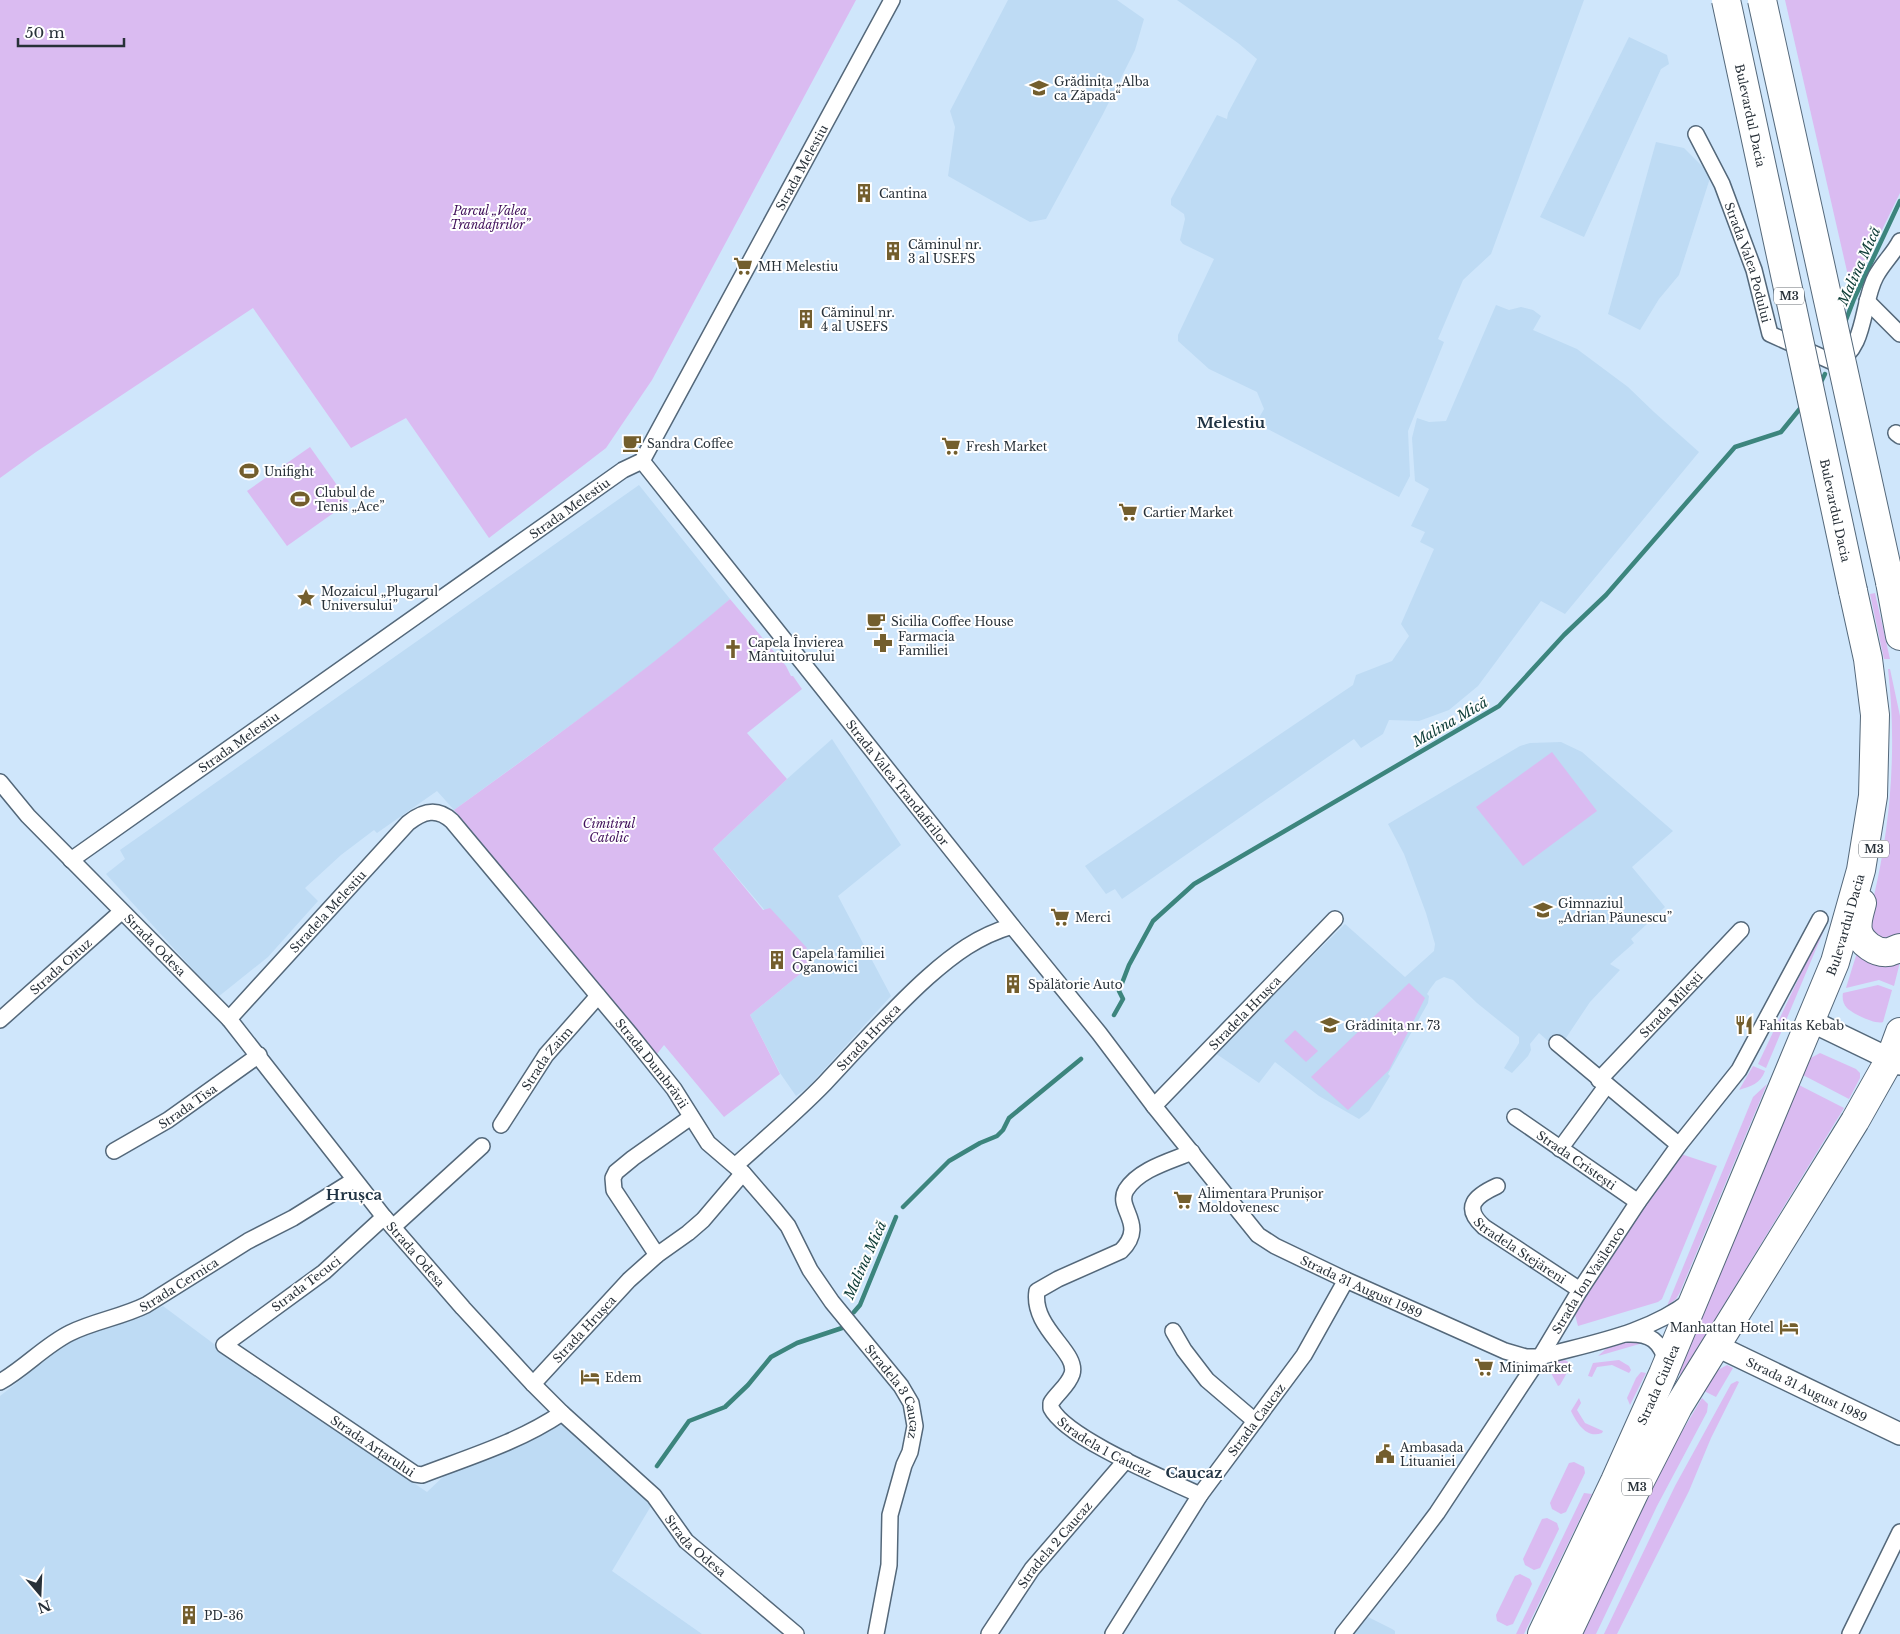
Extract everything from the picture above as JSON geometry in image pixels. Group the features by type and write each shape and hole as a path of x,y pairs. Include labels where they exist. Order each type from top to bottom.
{"highway":[{"name":"Bulevardul Dacia","path":"1726,0 1868,659 1875,715 1873,796 1861,870 1835,962 1811,1021"},
{"path":"1762,0 1890,582 1900,636"},
{"name":"M3","path":"1875,715 1883,734 1882,798 1869,878 1858,918 1858,930 1862,940 1873,949 1887,952 1900,948"},
{"name":"Strada Ciuflea","path":"1542,1634 1615,1481 1667,1363 1811,1021"},
{"name":"M3","path":"1895,1061 1900,1032"},
{"name":"Strada Ciuflea","path":"1567,1634 1659,1444 1716,1345 1855,1121 1895,1061"}],"street":[{"name":"Strada Melestiu","path":"71,860 623,470 642,461 892,0"},
{"name":"Strada Valea Podului","path":"1696,134 1722,184 1754,270 1770,334 1835,363 1845,359 1854,347 1870,290 1877,274 1900,242"},
{"path":"1867,301 1900,334"},
{"name":"Strada Valea Trandafirilor","path":"642,461 1099,1033 1154,1106"},
{"name":"Strada Odesa","path":"0,782 28,816 229,1019 354,1180 463,1308 533,1384 562,1413 654,1496 686,1541 796,1634"},
{"name":"Strada Dumbrăvii","path":"432,811 446,816 452,821 660,1071 708,1143 739,1169 788,1226 818,1282 855,1330"},
{"name":"Stradela Melestiu","path":"229,1019 408,823 424,812 432,811"},
{"name":"Strada Oituz","path":"0,1020 121,912"},
{"name":"Stradela Hrușca","path":"1154,1106 1335,919"},
{"name":"Strada Ion Vasilenco","path":"1343,1634 1436,1513 1540,1357 1580,1290 1638,1202 1679,1145 1739,1070 1820,919"},
{"name":"Strada Hrușca","path":"533,1384 629,1280 657,1255 703,1220 739,1169 803,1105 899,1003 945,963 974,941 993,931 1012,926"},
{"name":"Strada Milești","path":"1560,1148 1603,1082 1741,930"},
{"name":"Strada Zaim","path":"501,1124 546,1055 598,996"},
{"path":"1811,1021 1895,1061"},
{"path":"1557,1043 1679,1145"},
{"name":"Strada Tisa","path":"114,1151 168,1120 259,1056"},
{"name":"Strada 31 August 1989","path":"1154,1106 1258,1235 1275,1246 1346,1280 1505,1351 1526,1357 1540,1357 1625,1334 1666,1317 1693,1299"},
{"path":"657,1255 614,1190 613,1178 616,1172 633,1158 691,1117"},
{"name":"Strada Cristești","path":"1515,1117 1638,1202"},
{"path":"389,1222 482,1146"},
{"name":"Stradela 1 Caucaz","path":"1192,1152 1153,1168 1141,1176 1125,1192 1123,1201 1131,1219 1132,1234 1128,1244 1121,1251 1058,1279 1037,1291 1036,1300 1037,1308 1044,1323 1070,1358 1073,1367 1070,1379 1054,1399 1051,1408 1064,1424 1076,1433 1126,1460 1200,1495"},
{"name":"Strada Cernica","path":"0,1382 69,1334 84,1326 146,1305 248,1241 293,1218 354,1180"},
{"name":"Stradela Stejăreni","path":"1497,1186 1481,1194 1473,1203 1472,1208 1475,1218 1484,1227 1580,1290"},
{"name":"Strada Tecuci","path":"224,1345 389,1222"},
{"name":"Strada Caucaz","path":"1113,1634 1200,1495 1304,1355 1346,1280"},
{"name":"Stradela 3 Caucaz","path":"855,1330 901,1386 910,1403 915,1426 910,1452 904,1465 890,1515 889,1565 876,1634"},
{"path":"1173,1331 1184,1350 1207,1380 1255,1421"},
{"name":"Strada 31 August 1989","path":"1625,1334 1636,1334 1653,1339 1663,1351 1667,1363"},
{"name":"Strada Arțarului","path":"224,1345 415,1474 422,1475 498,1446 534,1430 562,1413"},
{"name":"Strada 31 August 1989","path":"1716,1345 1900,1434"},
{"name":"Stradela 2 Caucaz","path":"989,1634 1032,1569 1126,1460"},
{"path":"1850,1634 1900,1532"}],"shaded area":[{"name":"Grădinița „Alba ca Zăpada“","path":"1008,0 1117,0 1144,19 1135,50 1103,114 1046,219 1030,222 948,176 955,127 950,111"},
{"path":"1177,0 1584,0 1491,254 1463,280 1438,339 1444,342 1408,431 1410,476 1399,497 1256,423 1264,409 1257,392 1209,369 1178,341 1178,335 1214,259 1183,244 1180,240 1185,219 1184,214 1171,205 1171,199 1217,115 1227,119 1228,113 1257,59 1238,43"},
{"path":"1629,37 1667,55 1669,64 1661,69 1584,237 1540,217"},
{"path":"1656,142 1684,148 1711,175 1679,275 1659,299 1640,330 1608,314"},
{"path":"1496,305 1509,310 1521,307 1533,310 1541,316 1533,330 1577,349 1628,387 1699,452 1565,614 1541,601 1478,686 1449,710 1419,721 1389,720 1383,734 1361,748 1354,739 1122,899 1115,889 1106,894 1085,866 1353,685 1356,675 1392,661 1409,636 1401,624 1434,549 1420,542 1425,532 1411,526 1429,489 1415,481 1412,438 1417,418 1429,422 1446,421"},
{"path":"639,485 730,599 692,633 597,706 454,810 437,791 377,833 374,830 341,855 305,888 318,901 268,957 218,997 106,874 125,859 120,850"},
{"path":"832,739 901,845 838,896 891,996 809,1086 796,1096 780,1073 750,1015 811,965 713,849"},
{"name":"Gimnaziul „Adrian Păunescu”","path":"1561,742 1582,752 1673,831 1632,867 1665,907 1631,939 1634,943 1610,964 1620,970 1590,1002 1557,1049 1539,1033 1530,1044 1531,1050 1528,1056 1512,1073 1504,1068 1519,1043 1519,1037 1477,1003 1453,980 1444,977 1436,981 1427,994 1429,996 1428,1003 1388,1074 1390,1076 1369,1111 1359,1119 1319,1096 1275,1062 1259,1083 1215,1053 1345,924 1405,977 1434,951 1435,944 1426,913 1404,854 1388,824 1520,746 1530,743"},
{"path":"163,1306 281,1394 427,1492 446,1474 559,1423 587,1443 654,1501 612,1571 702,1634 0,1634 0,1396 66,1344 98,1330 140,1318"},
{"path":"1364,1615 1392,1629 1395,1631 1395,1634 1351,1634"}],"green space":[{"name":"Parcul „Valea Trandafirilor”","path":"0,0 856,0 652,380 606,448 489,538 406,418 351,448 253,308 36,452 0,478"},
{"path":"1785,0 1900,0 1900,193 1859,277 1849,280"},
{"name":"Clubul de Tenis „Ace”","path":"310,447 349,502 287,546 247,491"},
{"path":"1875,593 1890,659 1884,659 1870,594"},
{"name":"Cimitirul Catolic","path":"730,599 786,666 791,676 793,676 802,689 747,733 787,779 713,849 763,910 770,908 807,948 802,955 811,965 750,1015 780,1074 724,1117 664,1045 657,1054 454,810 629,681"},
{"path":"1888,669 1890,669 1900,716 1900,962 1894,986 1879,980 1846,988 1873,900 1888,814 1891,785 1892,727"},
{"path":"1552,752 1597,811 1523,866 1476,807"},
{"path":"1824,930 1766,1068 1758,1064 1821,931"},
{"path":"1409,983 1425,998 1389,1070 1348,1110 1311,1077"},
{"path":"1878,985 1892,990 1883,1022 1875,1022 1859,1016 1847,1008 1843,999 1843,993"},
{"path":"1295,1030 1318,1051 1306,1062 1284,1041"},
{"path":"1820,1053 1856,1069 1860,1073 1860,1078 1849,1099 1801,1074 1807,1060"},
{"path":"1753,1066 1765,1071 1761,1079 1755,1084 1739,1090"},
{"path":"1767,1084 1680,1292 1676,1299 1667,1306 1753,1097"},
{"path":"1797,1084 1844,1108 1681,1375 1677,1372"},
{"path":"1675,1152 1717,1166 1662,1299 1658,1302 1578,1326 1575,1315 1577,1310"},
{"path":"1636,1339 1643,1343 1598,1356 1607,1348"},
{"path":"1565,1360 1570,1363 1541,1367 1542,1363"},
{"path":"1619,1360 1629,1366 1631,1370 1629,1373 1612,1365 1597,1367 1592,1377 1588,1376 1593,1363"},
{"path":"1727,1365 1733,1368 1716,1397 1704,1391 1718,1370"},
{"path":"1564,1368 1568,1371 1558,1386 1551,1373"},
{"path":"1641,1372 1646,1373 1630,1405 1627,1398 1636,1378"},
{"path":"1739,1382 1711,1438 1689,1491 1617,1634 1604,1634 1675,1486 1731,1384"},
{"path":"1579,1398 1581,1403 1577,1410 1585,1423 1603,1431 1602,1433 1591,1434 1587,1432 1576,1420 1571,1411"},
{"path":"1702,1398 1708,1404 1707,1412 1657,1506 1596,1634 1582,1634 1671,1450"},
{"path":"1574,1462 1584,1467 1585,1473 1566,1512 1561,1514 1552,1509 1550,1503 1569,1463"},
{"path":"1584,1493 1592,1494 1524,1634 1516,1634"},
{"path":"1547,1518 1557,1523 1559,1529 1540,1568 1534,1570 1525,1565 1523,1559 1542,1519"},
{"path":"1520,1574 1530,1579 1532,1584 1513,1624 1507,1626 1497,1621 1496,1615 1515,1576"}],"waterway":[{"name":"Malina Mică","path":"1844,325 1854,299 1900,201"},
{"name":"Malina Mică","path":"1819,386 1825,374"},
{"name":"Malina Mică","path":"1114,1015 1123,999 1119,991 1129,965 1153,921 1194,884 1499,706 1564,635 1606,595 1735,447 1781,432 1803,405"},
{"name":"Malina Mică","path":"903,1207 949,1161 980,1143 997,1136 1003,1130 1009,1118 1081,1059"},
{"name":"Malina Mică","path":"854,1312 860,1305 896,1217"},
{"name":"Malina Mică","path":"657,1466 689,1421 725,1407 748,1385 771,1357 797,1343 842,1328"}],"place":[{"name":"Grădinița „Alba ca Zăpada“","path":"1039,88"},
{"name":"Cantina","path":"864,193"},
{"name":"Căminul nr. 3 al USEFS","path":"893,251"},
{"name":"MH Melestiu","path":"743,266"},
{"name":"Căminul nr. 4 al USEFS","path":"806,319"},
{"name":"Sandra Coffee","path":"632,443"},
{"name":"Fresh Market","path":"951,446"},
{"name":"Unifight","path":"249,471"},
{"name":"Clubul de Tenis „Ace”","path":"300,499"},
{"name":"Cartier Market","path":"1128,512"},
{"name":"Mozaicul „Plugarul Universului”","path":"306,598"},
{"name":"Sicilia Coffee House","path":"876,621"},
{"name":"Farmacia Familiei","path":"883,643"},
{"name":"Capela Învierea Mântuitorului","path":"733,649"},
{"name":"Gimnaziul „Adrian Păunescu”","path":"1543,910"},
{"name":"Merci","path":"1060,917"},
{"name":"Capela familiei Oganowici","path":"777,960"},
{"name":"Spălătorie Auto","path":"1013,984"},
{"name":"Grădinița nr. 73","path":"1330,1025"},
{"name":"Fahitas Kebab","path":"1744,1025"},
{"name":"Alimentara Prunișor Moldovenesc","path":"1183,1200"},
{"name":"Manhattan Hotel","path":"1789,1327"},
{"name":"Minimarket","path":"1484,1367"},
{"name":"Edem","path":"590,1377"},
{"name":"Ambasada Lituaniei","path":"1385,1454"},
{"name":"PD-36","path":"189,1615"}],"district":[{"name":"Melestiu","path":"1231,422"},
{"name":"Hrușca","path":"354,1194"},
{"name":"Caucaz","path":"1194,1472"}]}
